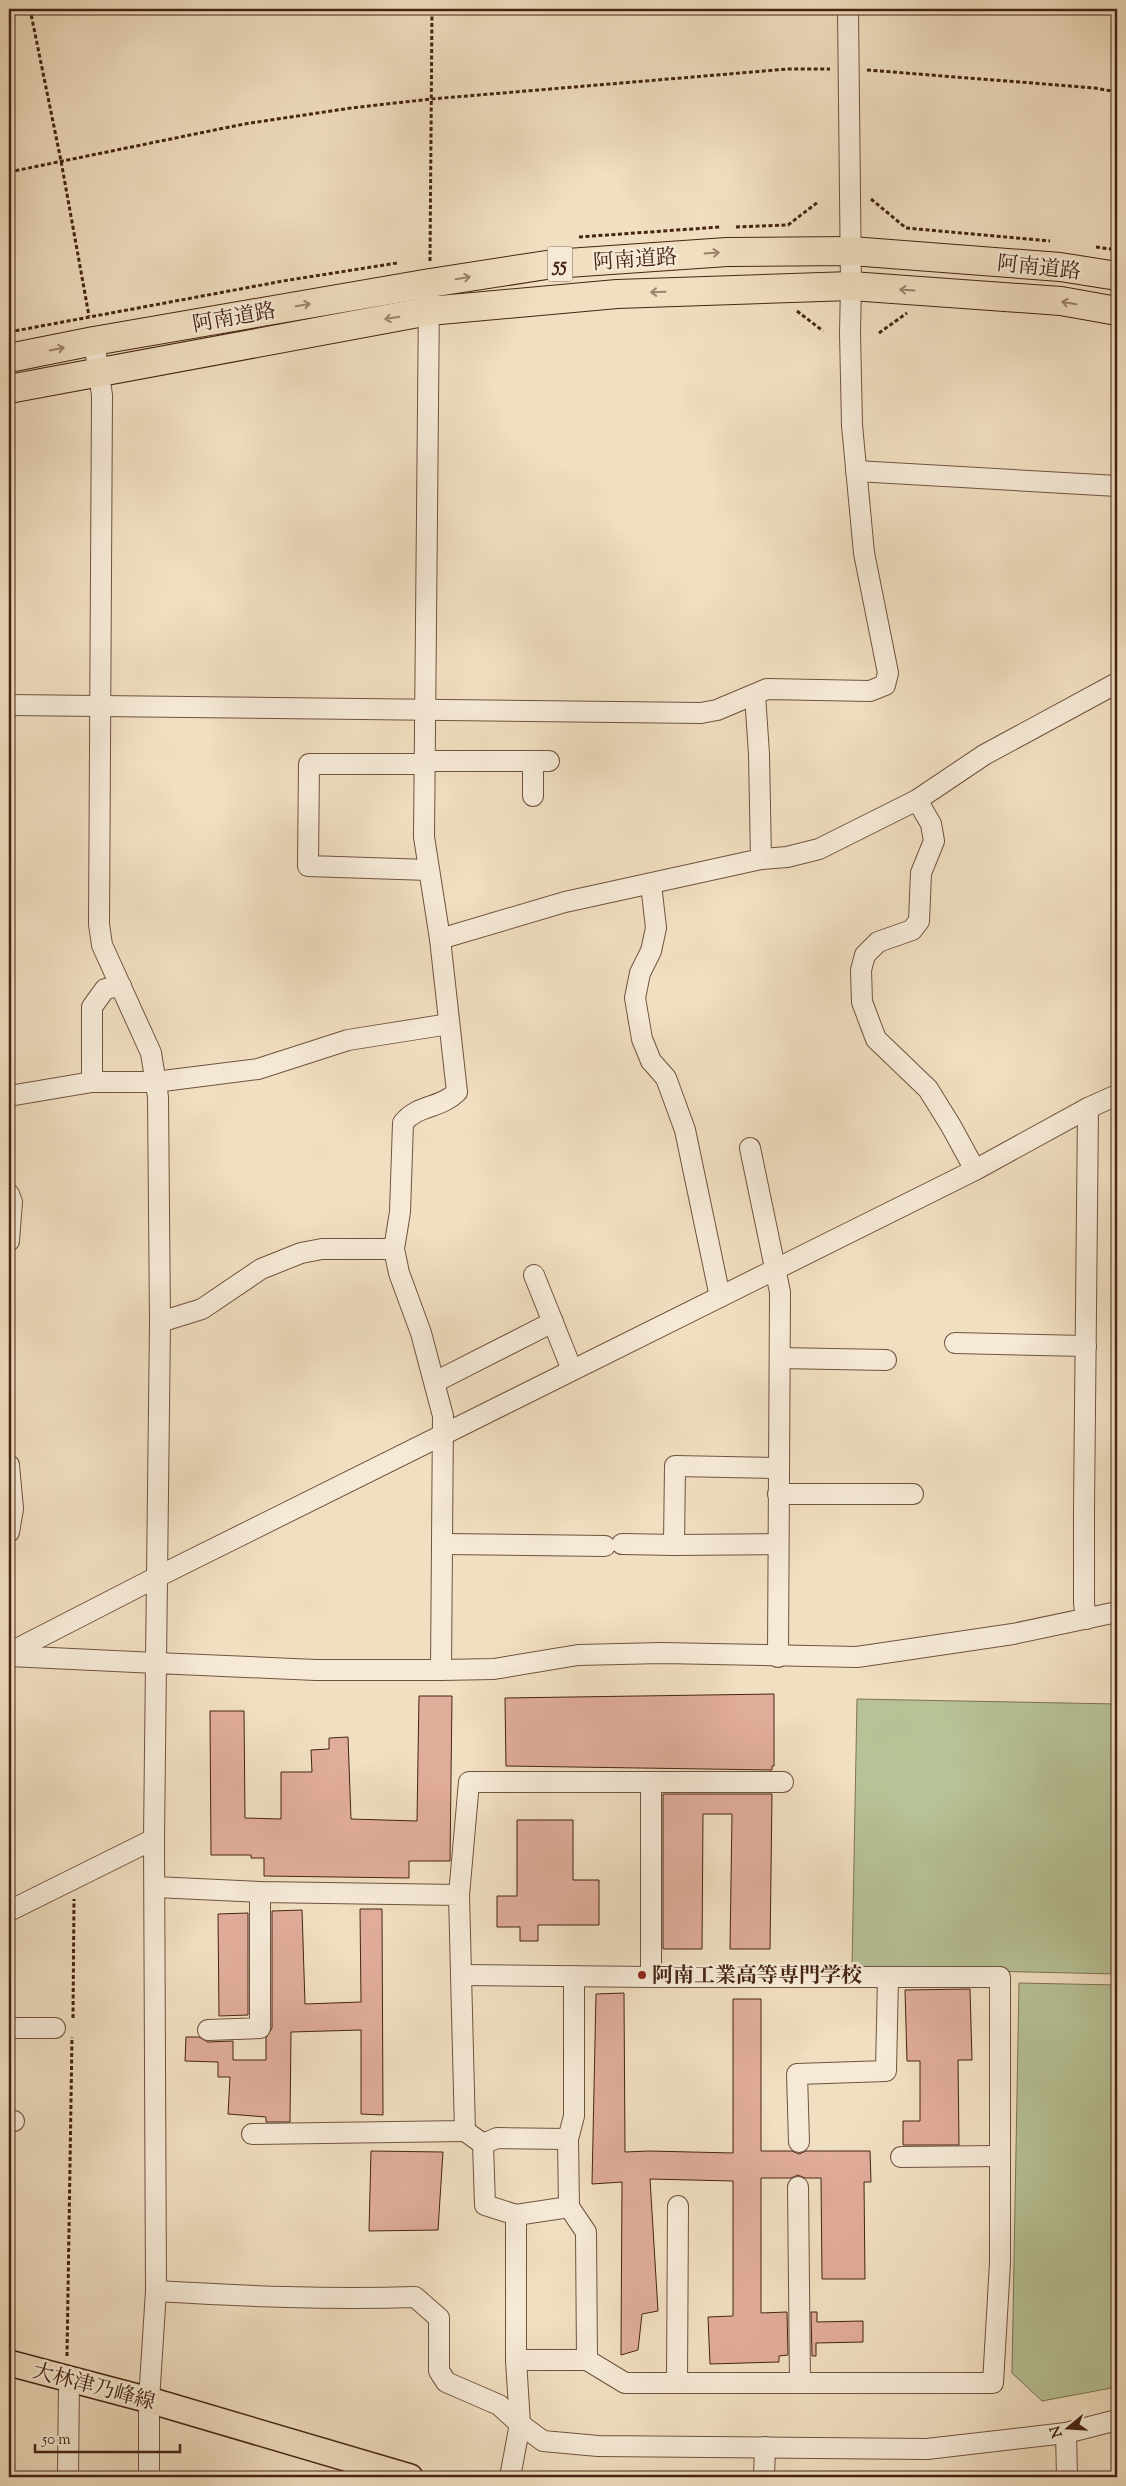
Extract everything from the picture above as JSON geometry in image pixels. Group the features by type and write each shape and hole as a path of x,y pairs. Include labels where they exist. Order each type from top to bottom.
{"highway":[{"name":"阿南道路","path":"9,358 94,341 430,283 553,264 727,252 851,251 1060,267 1117,276"},
{"name":"阿南道路","path":"9,389 429,311 617,294 851,286 1061,301 1117,311"}],"main road":[{"name":"大林津乃峰線","path":"9,2363 149,2400 410,2477"}],"street":[{"path":"9,705 426,712 702,713 717,710 767,690 870,691 885,685 888,673 864,553 856,471 850,333 851,251 848,9"},
{"path":"430,283 424,837 440,939 457,1092 448,1101 411,1112 403,1123 400,1212 394,1249 399,1273 421,1333 443,1416 444,1544 441,1670"},
{"path":"94,341 102,395 102,706 99,924 102,945 151,1053 158,1097 160,1322 154,1839 156,2290 149,2400 149,2477"},
{"path":"856,471 1117,486"},
{"path":"440,939 565,902 761,859 787,857 818,849 917,800 984,755 1117,683"},
{"path":"755,695 759,754 761,859"},
{"path":"429,870 308,866 309,764 541,761 533,796"},
{"path":"917,800 931,824 934,840 921,873 919,921 912,930 878,942 864,955 861,970 862,1002 876,1040 928,1089 952,1126 975,1170"},
{"path":"651,884 656,928 651,951 640,973 635,998 642,1039 651,1061 666,1078 685,1130 720,1297"},
{"path":"92,1082 92,1007 105,989 121,986"},
{"path":"9,1096 92,1082 155,1082 258,1069 348,1040 449,1024"},
{"path":"9,1655 156,1577 975,1170 1088,1108 1117,1095"},
{"path":"1086,1619 1084,1519 1088,1108"},
{"path":"750,1148 780,1292 778,1656"},
{"path":"9,1194 12,1202 9,1241"},
{"path":"160,1322 202,1310 261,1269 301,1253 322,1249 394,1249"},
{"path":"534,1275 572,1370"},
{"path":"435,1382 553,1322"},
{"path":"955,1343 1086,1346"},
{"path":"780,1358 886,1360"},
{"path":"9,1465 13,1509 9,1537"},
{"path":"674,1545 675,1466 778,1468"},
{"path":"778,1494 913,1494"},
{"path":"444,1544 778,1544"},
{"path":"9,1655 316,1670 494,1669 578,1655 662,1653 857,1657 1013,1634 1117,1612"},
{"path":"465,2132 459,1895 469,1782 783,1782"},
{"path":"651,1782 651,1977"},
{"path":"9,1911 154,1839"},
{"path":"154,1888 260,1892 459,1895"},
{"path":"208,2030 260,2028 260,1892"},
{"path":"461,1975 651,1977 1000,1976 1000,2263 993,2383 625,2383 587,2360 516,2360"},
{"path":"574,1976 574,2116 568,2139 569,2207 586,2232 587,2360"},
{"path":"799,2142 797,2074 886,2071 888,1977"},
{"path":"9,2028 67,2028"},
{"path":"252,2134 465,2132 483,2144"},
{"path":"483,2144 497,2138 568,2139"},
{"path":"483,2144 485,2205 516,2215 569,2207"},
{"path":"901,2157 1000,2156"},
{"path":"798,2187 800,2382"},
{"path":"677,2383 678,2206"},
{"path":"510,2477 520,2424 516,2360 516,2215"},
{"path":"156,2290 247,2296 416,2297 439,2318 439,2371 446,2382 500,2405 520,2424 543,2441 598,2446 927,2449 1066,2433 1117,2420"},
{"path":"68,2477 69,2380"},
{"path":"1066,2433 1067,2477"},
{"path":"764,2477 765,2447"}],"path":[{"path":"30,9 62,162 94,341"},
{"path":"430,283 432,9"},
{"path":"9,172 244,124 431,99 788,70 849,69 1095,88 1117,92"},
{"path":"871,199 906,228 1054,242"},
{"path":"1092,246 1117,250"},
{"path":"69,2380 67,2362 67,2028 74,1899 73,1879"}],"green space":[{"path":"857,1699 1117,1704 1117,1974 852,1968"},
{"path":"1019,1983 1117,1985 1117,2387 1042,2401 1012,2373"}],"building":[{"path":"774,1694 774,1766 772,1766 772,1770 506,1766 505,1698"},
{"path":"419,1696 452,1696 450,1861 409,1861 409,1878 264,1876 264,1858 251,1858 251,1855 211,1855 210,1711 244,1711 245,1818 281,1819 281,1772 312,1772 311,1750 329,1749 329,1738 348,1737 351,1819 417,1821"},
{"path":"663,1794 772,1794 770,1949 730,1949 732,1814 703,1814 702,1949 663,1949"},
{"path":"517,1820 573,1820 573,1880 599,1880 599,1925 538,1925 538,1941 520,1941 520,1927 497,1927 497,1896 517,1896"},
{"path":"360,1909 382,1909 383,2115 361,2114 361,2030 291,2032 290,2122 266,2122 266,2117 228,2114 230,2077 218,2077 218,2062 185,2061 186,2037 199,2037 208,2042 233,2041 233,2060 266,2060 266,2038 272,2028 272,1911 302,1910 305,2004 361,2002"},
{"path":"248,1913 248,2015 219,2016 218,1914"},
{"path":"970,1989 972,2060 958,2060 959,2145 903,2145 903,2121 920,2121 920,2061 907,2061 905,1990"},
{"path":"624,1993 625,2152 733,2153 733,1999 761,1999 761,2151 792,2151 799,2154 806,2151 870,2151 871,2182 864,2182 865,2279 822,2279 821,2178 805,2178 798,2175 791,2178 761,2178 761,2313 787,2312 788,2355 779,2356 779,2362 710,2364 708,2317 733,2316 733,2181 650,2179 658,2311 642,2314 638,2350 621,2355 622,2182 592,2184 596,1994"},
{"path":"371,2151 443,2152 438,2230 369,2231"},
{"path":"811,2312 817,2312 817,2322 863,2321 863,2342 816,2343 816,2356 812,2356"}],"place":[{"name":"阿南工業高等専門学校","path":"642,1975"}]}
